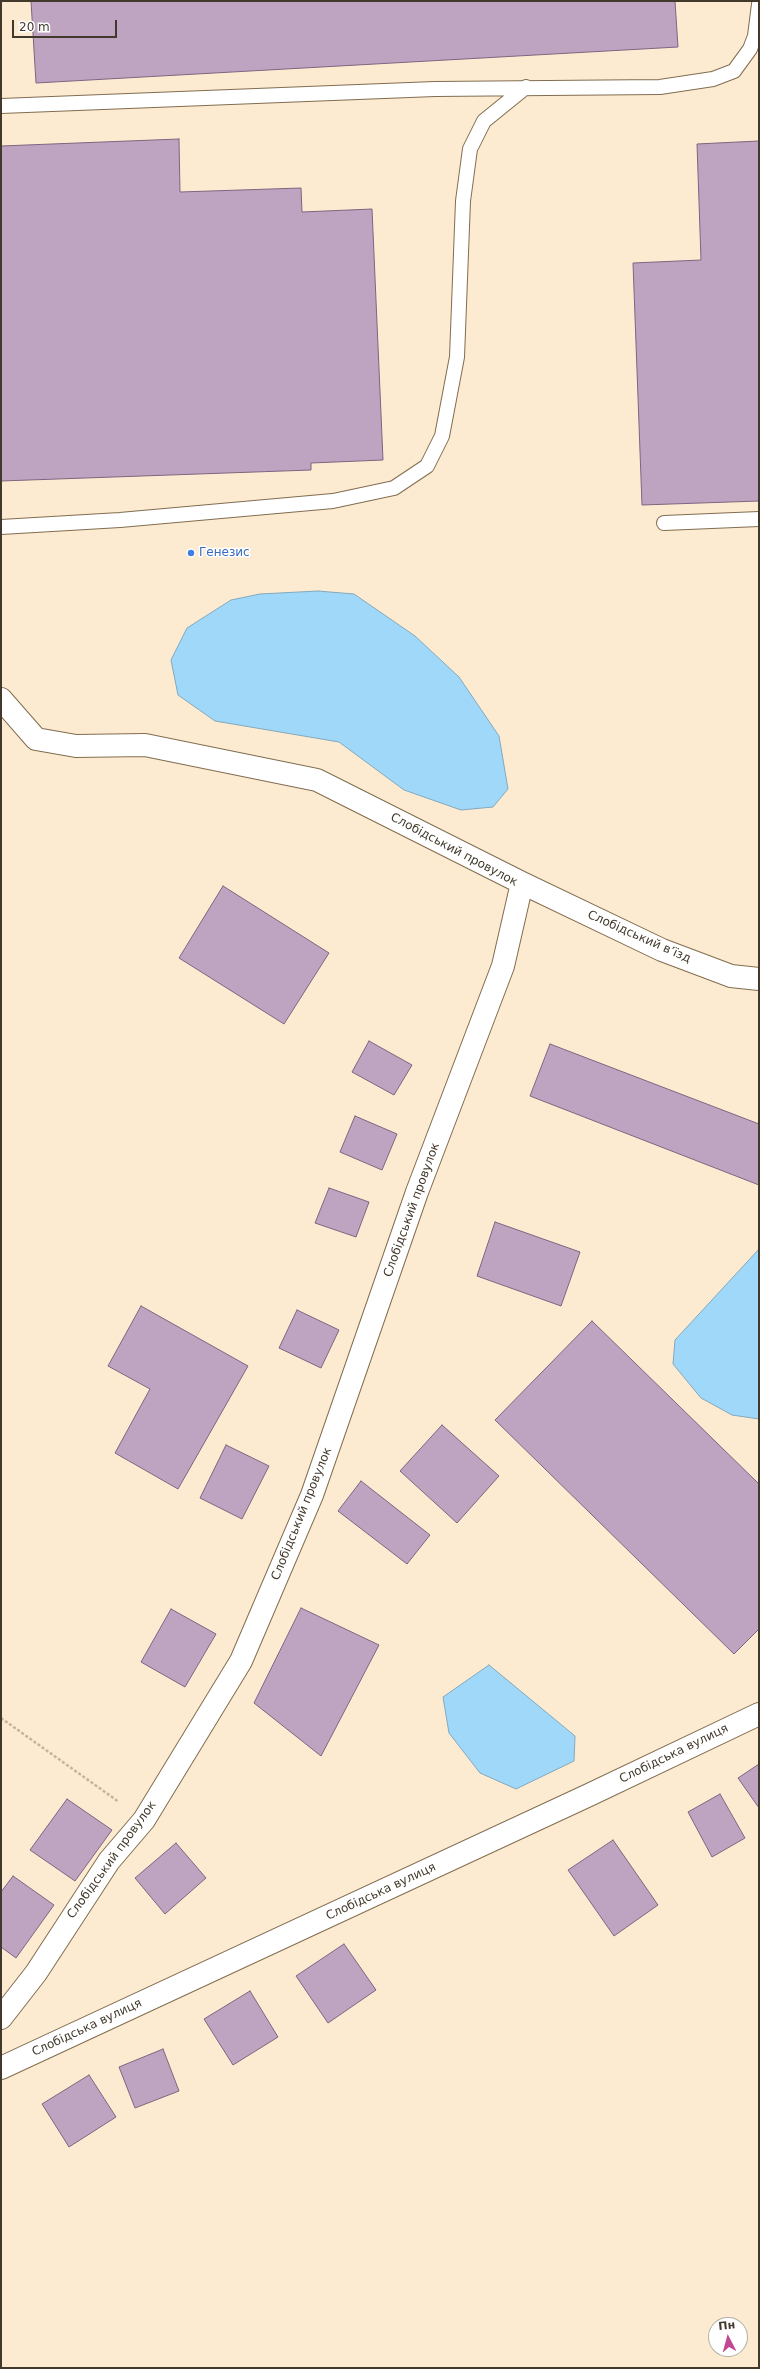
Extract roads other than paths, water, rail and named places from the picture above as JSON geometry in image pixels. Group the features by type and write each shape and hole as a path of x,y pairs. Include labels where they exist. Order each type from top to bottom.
{"street":[{"name":"Слобідський провулок","path":"1,699 36,739 76,746 145,745 317,780 522,883 503,966 417,1192 312,1495 241,1661 144,1820 109,1861 36,1973 1,2018"},
{"name":"Слобідський в’їзд","path":"522,883 662,950 731,976 759,979"},
{"name":"Слобідська вулиця","path":"1,2068 582,1799 759,1714"}],"lane":[{"path":"1,106 526,87 660,87 714,80 734,72 750,49 756,36 759,4"},
{"path":"1,527 120,520 333,501 394,488 427,466 442,436 457,357 463,200 470,150 484,121 526,87"},
{"path":"664,523 759,519"}],"water":[{"path":"318,591 354,594 415,636 459,677 499,736 508,789 493,807 461,810 404,790 339,742 215,721 178,695 171,660 187,628 231,600 260,594"},
{"path":"759,1249 759,1419 732,1415 701,1398 673,1364 675,1340"},
{"path":"489,1665 575,1736 574,1761 516,1789 480,1773 449,1733 443,1697"}],"place":[{"name":"Генезис","path":"191,553"}]}
